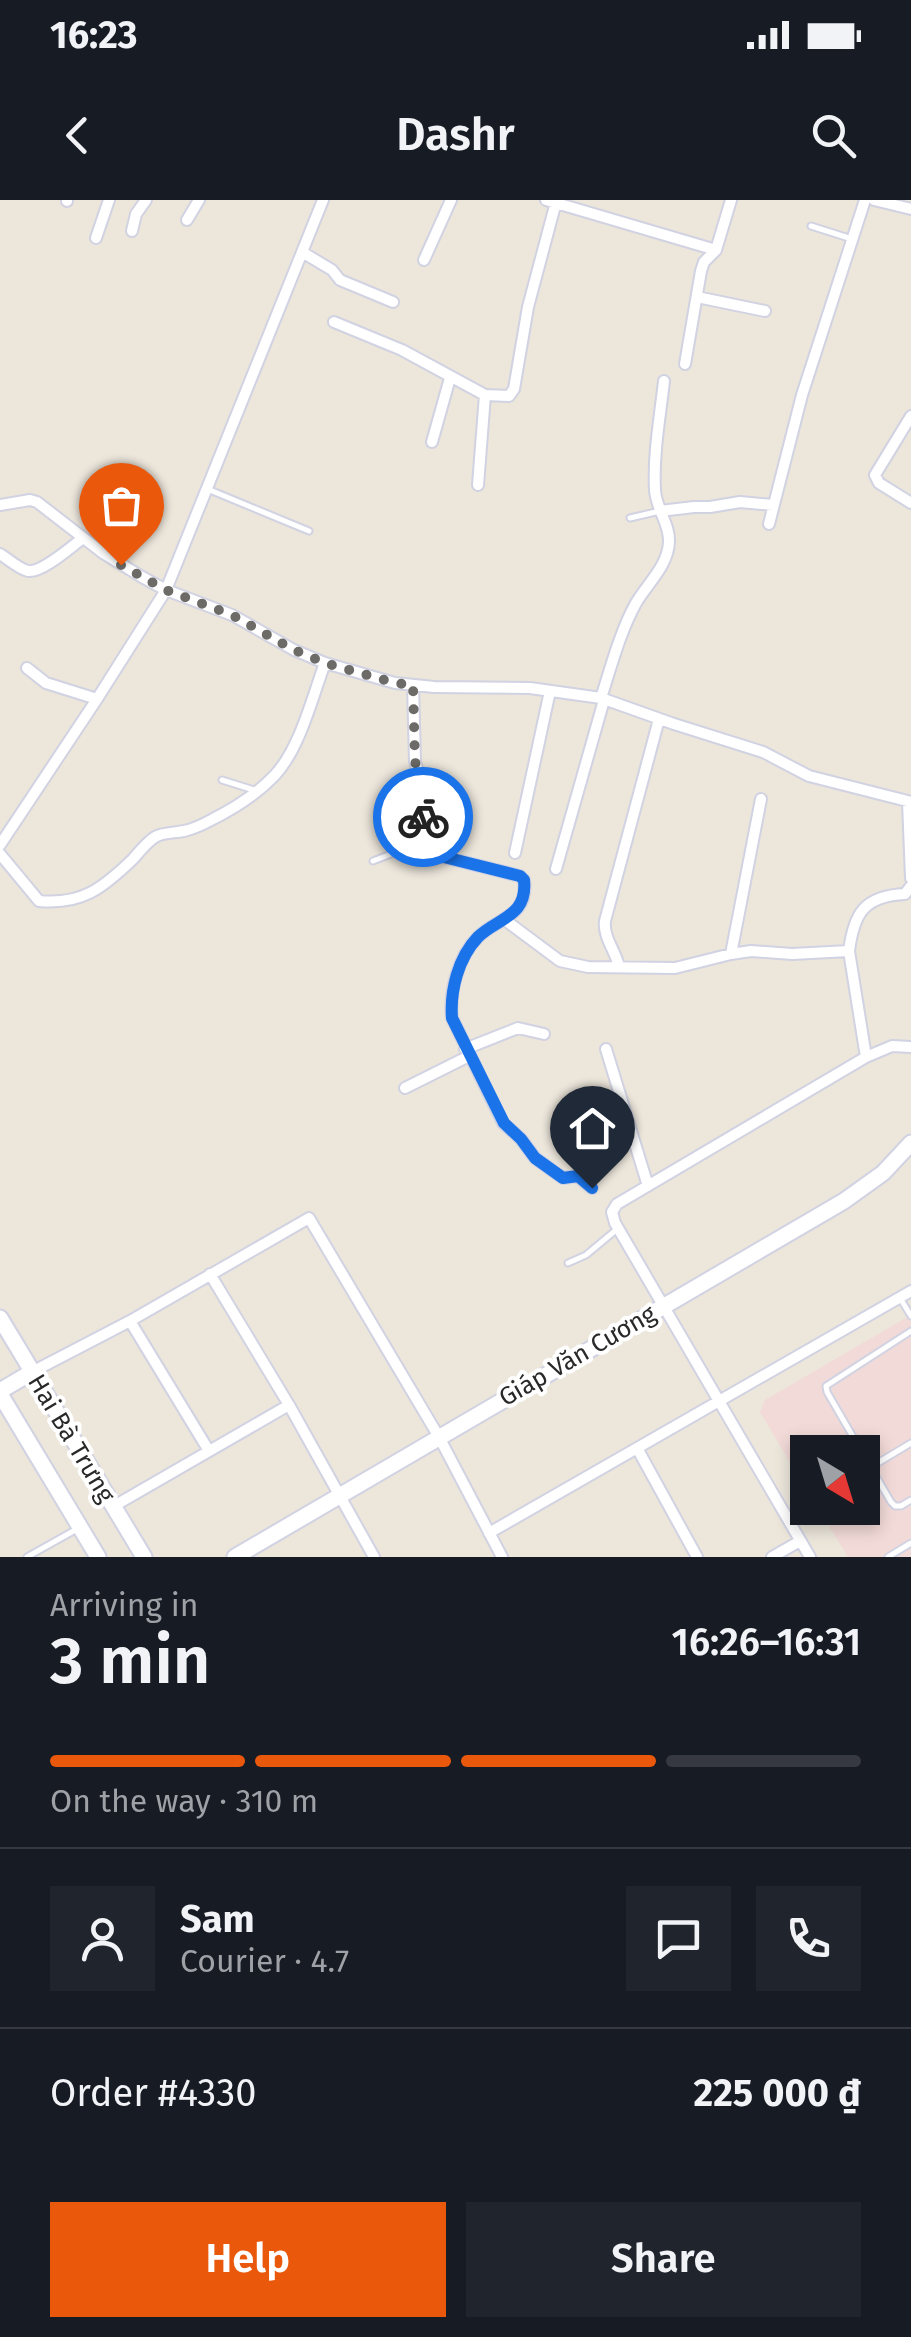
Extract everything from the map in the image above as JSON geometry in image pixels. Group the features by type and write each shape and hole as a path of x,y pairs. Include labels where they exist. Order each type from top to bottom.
{"street":[{"path":"96,238 108,200"},
{"path":"132,231 136,214 146,200"},
{"path":"188,220 199,200"},
{"path":"0,845 166,590 323,200"},
{"path":"424,260 450,200"},
{"path":"685,364 704,262 716,250 730,200"},
{"path":"769,524 802,395 865,200"},
{"path":"874,200 911,209"},
{"path":"334,322 402,350 485,395 509,396 514,389 551,201 716,250"},
{"path":"302,252 332,270 340,280 393,302"},
{"path":"697,297 765,311"},
{"path":"432,442 450,378"},
{"path":"556,869 614,658 636,604 665,560 669,542 655,496 664,382"},
{"path":"478,485 485,395"},
{"path":"911,416 876,474 880,483 911,503"},
{"path":"0,504 37,502 121,565 166,590 232,615 325,663 395,683 550,691 603,699 763,752 820,780 910,802 911,878"},
{"path":"660,511 740,502 773,505"},
{"path":"0,554 32,571 83,538"},
{"path":"0,854 40,901 72,901 88,896 112,879 155,837 211,820 276,774 288,756 325,663"},
{"path":"27,668 46,682 97,699"},
{"path":"413,685 415,761 426,840 432,854 520,876 525,888 520,903 506,920 477,938 467,952 450,1000 452,1018 504,1123 535,1158 563,1178 578,1176 592,1188"},
{"path":"515,853 550,691"},
{"path":"619,966 604,931 605,922 660,720"},
{"path":"730,954 761,799"},
{"path":"866,1056 849,951 851,935 869,902 905,894 911,886"},
{"path":"506,920 560,961 588,967 675,968 730,954 849,951"},
{"path":"405,1088 518,1028 544,1034"},
{"path":"810,1557 612,1212 617,1204 866,1056 892,1046 911,1046"},
{"path":"606,1048 648,1186"},
{"name":"Giáp Văn Cương","path":"235,1557 844,1201 882,1173 911,1143"},
{"path":"0,1392 309,1218 439,1437 502,1557"},
{"path":"210,1274 374,1557"},
{"path":"489,1533 911,1291"},
{"name":"Hai Bà Trưng","path":"0,1318 144,1557"},
{"path":"130,1321 209,1452"},
{"name":"Hai Bà Trưng","path":"0,1392 98,1557"},
{"path":"114,1506 289,1405"},
{"path":"638,1448 697,1557"},
{"path":"772,1557 800,1541"}],"lane":[{"path":"811,226 852,239"},
{"path":"205,488 309,530"},
{"path":"630,518 660,511"},
{"path":"222,780 257,791"},
{"path":"373,861 426,840"},
{"path":"568,1263 586,1255 618,1228"},
{"path":"900,1298 911,1316"},
{"path":"852,1435 826,1386 911,1332"},
{"path":"880,1461 911,1442"},
{"path":"880,1482 895,1506 911,1500"},
{"path":"27,1557 80,1527"},
{"path":"888,1557 900,1554 911,1543"}],"shaded area":[{"path":"911,1315 911,1557 848,1557 828,1525 880,1525 880,1435 790,1435 790,1462 760,1412 765,1400"}],"way so far":[{"path":"121,565 166,590 204,602 325,663 413,685 415,761 423,817"}],"route":[{"path":"423,817 432,854 524,880 525,888 514,912 477,938 467,952 450,1000 452,1018 504,1123 542,1164 563,1178 578,1176 592,1188"}]}
